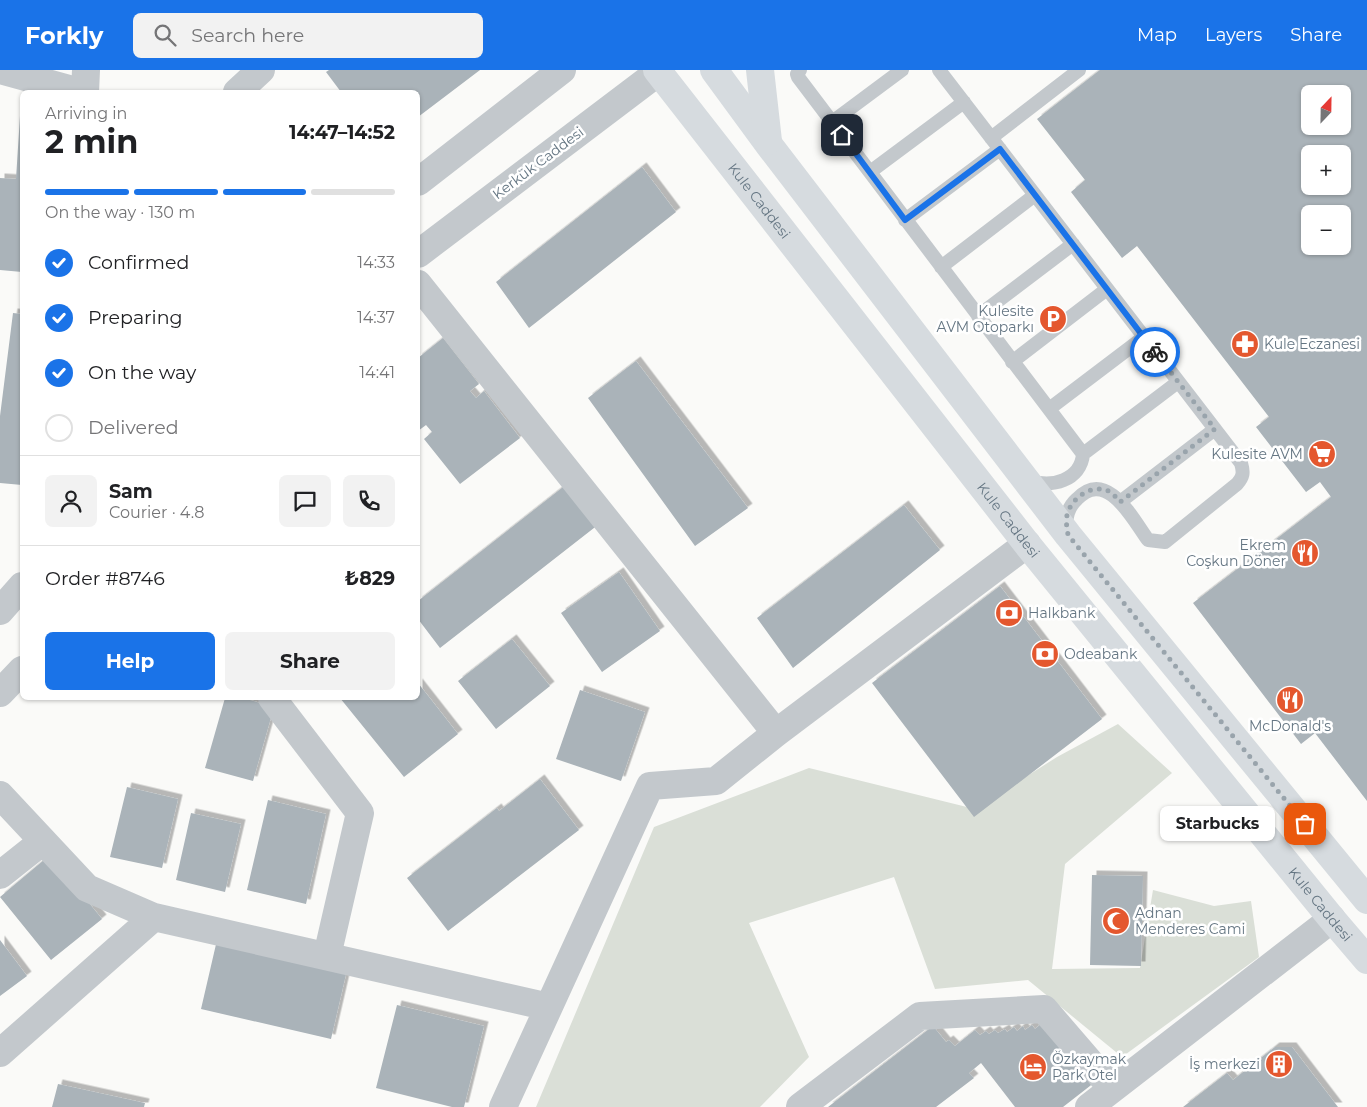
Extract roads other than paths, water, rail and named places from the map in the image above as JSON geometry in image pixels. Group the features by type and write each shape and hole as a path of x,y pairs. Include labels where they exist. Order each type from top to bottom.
{"main road":[{"path":"714,70 769,145 1068,535 1367,900"},
{"path":"760,70 769,145"},
{"name":"Kule Caddesi","path":"659,71 1027,544 1367,960"}],"street":[{"path":"0,70 73,90"},
{"path":"85,90 86,70"},
{"path":"239,90 261,70"},
{"path":"420,180 562,70"},
{"name":"Kerkük Caddesi","path":"420,252 659,71"},
{"path":"420,287 776,733"},
{"path":"503,1107 650,786 716,781 776,733 1027,544"},
{"path":"0,611 20,588"},
{"path":"0,693 20,672"},
{"path":"274,700 360,813 327,956"},
{"path":"0,795 87,888 154,917 549,1007"},
{"path":"0,875 43,841"},
{"path":"0,1053 154,917"},
{"path":"1089,1107 1332,919"},
{"path":"800,1107 920,1016 1044,1009 1112,1088"}],"lane":[{"path":"800,70 797,74 798,77 1083,454 1082,463 1077,471 1055,483 1045,484 1025,478"},
{"path":"832,122 902,70"},
{"path":"939,70 1215,429 1241,464 1243,471 1242,478 1237,484 1165,542 1148,540 1120,502 1103,489 1091,489 1080,495 1072,503 1066,522 1068,535"},
{"path":"905,220 996,144 1079,70"},
{"path":"870,172 964,102"},
{"path":"941,267 1035,195"},
{"path":"978,316 1073,244"},
{"path":"1012,362 1107,289"},
{"path":"1049,409 1144,337"},
{"path":"1083,454 1178,382"},
{"path":"1120,502 1215,429"}],"place":[{"name":"Kulesite AVM Otoparkı","path":"1053,319"},
{"name":"Kule Eczanesi","path":"1245,344"},
{"name":"Kulesite AVM","path":"1322,454"},
{"name":"Ekrem Coşkun Döner","path":"1305,553"},
{"name":"Halkbank","path":"1009,613"},
{"name":"Odeabank","path":"1045,654"},
{"name":"McDonald's","path":"1290,700"},
{"name":"Starbucks","path":"1305,824"},
{"name":"Adnan Menderes Cami","path":"1116,921"},
{"name":"İş merkezi","path":"1279,1064"},
{"name":"Özkaymak Park Otel","path":"1033,1067"}]}
